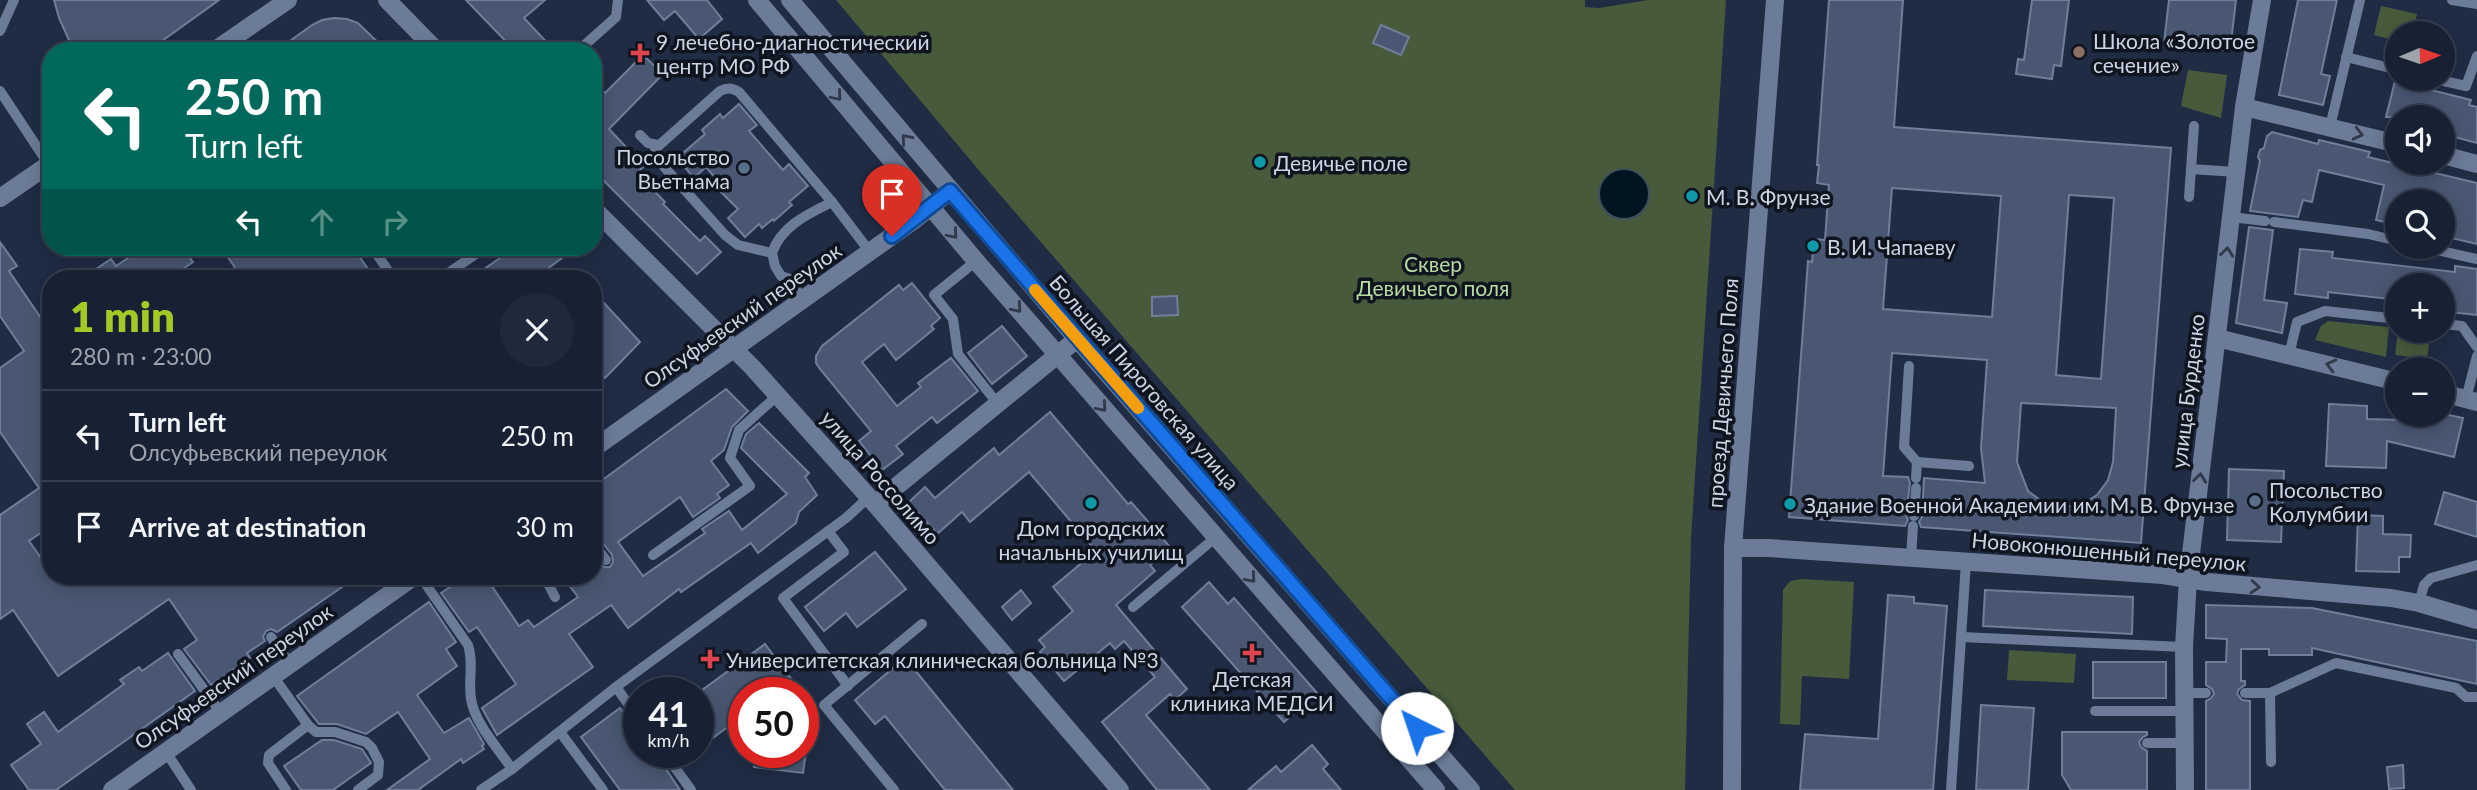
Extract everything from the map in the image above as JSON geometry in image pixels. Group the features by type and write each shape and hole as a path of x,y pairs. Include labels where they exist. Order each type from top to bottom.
{"street":[{"path":"227,42 288,0"},
{"path":"387,0 428,42"},
{"path":"757,0 976,261 1436,790"},
{"name":"Большая Пироговская улица","path":"790,0 1077,339 1471,790"},
{"name":"проезд Девичьего Поля","path":"1732,790 1733,548 1775,0"},
{"name":"улица Бурденко","path":"2185,790 2184,647 2188,579 2244,107 2262,0"},
{"path":"2244,107 2385,141"},
{"path":"2455,158 2477,164"},
{"path":"0,198 42,169"},
{"name":"Олсуфьевский переулок","path":"602,438 735,349 950,191"},
{"name":"улица Россолимо","path":"602,217 778,395 872,500 1120,790"},
{"path":"2217,338 2385,379"},
{"path":"872,500 998,404 1077,339"},
{"name":"Новоконюшенный переулок","path":"1733,548 2163,575 2391,598 2477,620"},
{"name":"Олсуфьевский переулок","path":"112,790 404,585"}],"lane":[{"path":"0,31 14,0"},
{"path":"588,42 617,17 618,0"},
{"path":"2330,127 2360,0"},
{"path":"2452,0 2477,4"},
{"path":"2455,84 2466,86 2477,56"},
{"path":"2346,57 2385,67"},
{"path":"772,253 738,245 725,235 658,160 655,149 658,145 726,88 739,92 832,202 870,252"},
{"path":"0,91 42,152"},
{"path":"2189,197 2194,126"},
{"path":"640,135 648,143 658,145"},
{"path":"2191,169 2236,172"},
{"path":"803,300 790,279 781,276 772,253 781,235 797,221 832,202"},
{"path":"2231,217 2385,238"},
{"path":"2455,254 2477,259"},
{"path":"453,270 473,256"},
{"path":"976,261 934,295 953,319 958,354 998,404"},
{"path":"2289,355 2297,322 2325,311 2385,317"},
{"path":"2455,325 2462,326 2477,347"},
{"path":"2472,400 2477,356"},
{"path":"1909,366 1904,447 1917,462 1911,558"},
{"path":"653,555 750,486 730,457 739,430 778,395"},
{"path":"1917,462 1969,466"},
{"path":"481,790 512,769 616,687 872,500"},
{"path":"828,531 844,552 783,598 848,686"},
{"path":"1133,607 1216,537"},
{"path":"602,555 606,561"},
{"path":"1951,790 1966,562"},
{"path":"2419,603 2424,584 2431,578 2477,565"},
{"path":"424,585 468,645 472,658 470,680 474,712 512,769"},
{"path":"549,585 555,597"},
{"path":"894,790 824,705 922,624"},
{"path":"271,637 290,664"},
{"path":"1961,637 2184,647"},
{"path":"178,654 221,713"},
{"path":"2245,693 2270,693 2336,663 2456,688 2466,697 2477,697"},
{"path":"273,676 307,725 316,732 335,732 359,738 372,748 379,762 378,775 358,790"},
{"path":"616,687 623,697"},
{"path":"2185,693 2206,693"},
{"path":"2270,693 2271,762"},
{"path":"2095,711 2185,711"},
{"path":"286,790 268,763 269,755 307,725"},
{"path":"560,732 603,790"},
{"path":"2147,743 2185,743"},
{"path":"166,752 191,790"},
{"path":"675,768 691,790"}],"green space":[{"name":"Сквер Девичьего поля","path":"836,0 1585,0 1585,7 1599,8 1648,0 1726,0 1691,538 1685,790 1515,790 982,174"},
{"path":"2381,6 2417,14 2416,21 2385,21 2385,38 2374,35"},
{"path":"2188,70 2227,75 2221,118 2181,106"},
{"path":"2328,321 2385,327 2386,357 2315,340 2321,326"},
{"path":"2396,343 2429,343 2427,357 2395,355"},
{"path":"1801,579 1854,582 1849,679 1802,676 1800,725 1780,724 1783,590 1790,581"},
{"path":"2009,650 2076,654 2074,683 2007,680"}],"water":[{"path":"1624,169 1641,177 1649,194 1641,211 1624,219 1607,211 1599,194 1607,177"}],"building":[{"path":"54,0 219,0 161,42 70,42"},
{"path":"466,0 545,0 524,18 547,42 506,42"},
{"path":"647,0 707,0 722,19 699,39 675,11 664,20"},
{"path":"1829,0 1903,0 1894,127 2171,148 2141,543 1921,527 1919,522 1922,517 1924,478 1985,483 1981,448 1987,360 1892,353 1883,476 1908,477 1908,520 1905,526 1789,517 1808,261 1812,262 1814,239 1825,240 1829,185 1817,183","holes":["1892,188 2001,196 1992,317 1883,309","2069,195 2114,198 2101,379 2056,375","2021,403 2116,408 2113,462 2108,480 2097,495 2081,505 2061,507 2043,502 2028,491 2017,462"]},
{"path":"2032,0 2069,0 2061,66 2054,65 2052,79 2016,74 2018,59 2024,60"},
{"path":"2169,0 2236,0 2230,51 2164,43"},
{"path":"2298,0 2337,0 2321,74 2330,76 2323,105 2279,95"},
{"path":"347,19 358,23 378,42 288,42 322,20"},
{"path":"1381,25 1409,37 1401,55 1373,43"},
{"path":"643,55 663,74 609,129 644,166 637,173 665,202 663,204 700,241 705,236 721,252 697,274 602,181 602,90 605,93"},
{"path":"2392,91 2435,91 2471,100 2469,105 2477,107 2477,143 2455,137 2455,105 2389,105"},
{"name":"Посольство Вьетнама","path":"739,104 757,125 749,131 783,170 789,164 808,186 789,202 792,205 774,221 773,219 762,228 759,224 745,237 728,218 738,209 721,192 725,189 706,167 694,178 677,158 705,134 702,130 720,114 723,118"},
{"path":"2272,132 2318,144 2319,140 2370,152 2368,157 2385,161 2385,175 2443,175 2477,183 2477,244 2455,239 2455,189 2385,189 2385,222 2376,220 2384,185 2319,170 2312,202 2303,200 2298,217 2250,211 2260,161 2258,157 2267,136"},
{"path":"2249,227 2273,230 2264,300 2287,303 2282,333 2236,323"},
{"path":"0,242 17,266 9,271 42,317 42,532 29,541 42,559 42,585 345,585 277,632 271,629 266,631 263,637 265,641 247,653 250,658 211,685 184,649 197,640 169,599 58,676 13,610 0,619 0,515 39,488 0,432 0,368 24,351 0,316"},
{"path":"2300,249 2333,252 2332,258 2455,272 2455,266 2477,269 2477,315 2455,313 2455,273 2385,273 2385,299 2328,292 2328,298 2295,294"},
{"path":"131,256 189,256 193,262 181,270 95,270 111,259 116,266"},
{"path":"227,256 359,256 369,270 237,270"},
{"path":"503,256 565,256 546,270 483,270"},
{"path":"912,283 940,318 931,326 934,329 896,360 884,344 862,362 897,406 921,387 918,383 951,358 978,391 937,423 932,417 896,446 903,454 882,470 859,441 871,431 820,369 816,356 822,346 899,285 903,290"},
{"path":"1177,296 1178,315 1152,316 1152,297"},
{"path":"602,301 640,342 605,378 602,375"},
{"path":"1002,326 1027,356 992,384 968,353"},
{"path":"726,389 748,411 732,427 724,450 711,461 729,485 717,494 720,498 693,517 680,497 618,542 643,576 705,533 702,529 729,511 742,530 787,494 741,448 746,434 759,423 809,473 805,477 817,495 799,512 796,523 758,553 751,543 681,592 679,589 628,628 611,605 569,634 593,667 497,735 482,708 516,684 477,627 469,632 441,593 453,585 491,585 519,626 528,620 534,627 578,597 569,585 602,585 602,565 610,567 613,562 612,555 602,542 602,480"},
{"path":"2329,404 2367,406 2367,419 2385,419 2385,427 2455,427 2455,416 2463,418 2454,457 2387,441 2386,468 2326,466"},
{"path":"1050,412 1128,504 1131,502 1170,547 1150,565 1155,571 1116,605 1187,689 1175,700 1170,694 1146,715 1210,790 1157,790 1102,722 1155,677 1124,641 1115,649 1110,643 1064,681 1040,652 1045,647 1039,640 1073,611 1053,587 1096,551 1029,472 970,522 962,512 937,534 909,502 925,487 935,498 994,448 999,455"},
{"name":"Посольство Колумбии","path":"2229,469 2284,471 2281,542 2227,540"},
{"path":"2444,492 2477,502 2477,537 2435,524"},
{"path":"2358,515 2383,516 2383,534 2411,535 2410,557 2399,557 2399,572 2356,571"},
{"path":"875,552 906,589 857,627 846,613 824,631 805,607"},
{"name":"Детская клиника МЕДСИ","path":"1209,582 1228,604 1234,598 1317,693 1284,722 1182,607"},
{"path":"1021,590 1031,603 1012,620 1002,607"},
{"path":"1985,590 2133,597 2132,634 1983,626"},
{"path":"1888,595 1914,597 1914,603 1947,606 1933,790 1800,790 1805,734 1878,739"},
{"path":"429,602 456,642 446,649 457,666 417,695 444,733 469,718 484,744 484,749 463,763 461,759 418,790 387,790 430,759 398,712 366,734 337,724 319,724 297,696"},
{"path":"2206,605 2312,608 2477,641 2477,684 2312,648 2312,655 2269,655 2269,649 2241,649 2241,681 2245,681 2245,685 2237,694 2242,700 2250,701 2250,790 2206,790 2206,701 2214,694 2206,685 2206,662 2226,662 2227,639 2206,638"},
{"path":"765,644 790,677 728,677 728,727 714,737 714,681"},
{"path":"168,653 195,691 56,790 29,790 11,765 41,744 27,724 44,712 58,732 124,684 120,680 139,667 142,671"},
{"path":"905,658 1013,790 945,790 885,716 875,724 855,700"},
{"path":"2093,662 2166,662 2166,698 2093,698"},
{"path":"1981,705 2034,708 2028,790 1976,790"},
{"path":"620,708 623,712 623,768 665,768 680,790 620,790 581,737"},
{"path":"2062,732 2147,732 2139,742 2147,751 2147,790 2071,790 2062,775"},
{"path":"322,740 334,740 362,749 371,763 333,790 301,790 284,766"},
{"path":"1312,745 1328,764 1323,769 1341,790 1248,790 1276,766 1281,772"},
{"path":"2403,765 2404,788 2389,789 2387,767"},
{"path":"762,768 804,768 803,773"}],"slow traffic":[{"path":"1035,290 1138,408"}],"place":[{"name":"Школа «Золотое сечение»","path":"2079,52"},
{"name":"9 лечебно-диагностический центр МО РФ","path":"640,53"},
{"name":"Девичье поле","path":"1260,162"},
{"name":"Посольство Вьетнама","path":"744,168"},
{"name":"М. В. Фрунзе","path":"1692,196"},
{"name":"В. И. Чапаеву","path":"1813,246"},
{"name":"Посольство Колумбии","path":"2255,501"},
{"name":"Дом городских начальных училищ","path":"1091,503"},
{"name":"Здание Военной Академии им. М. В. Фрунзе","path":"1790,504"},
{"name":"Детская клиника МЕДСИ","path":"1252,653"},
{"name":"Университетская клиническая больница №3","path":"710,659"}],"route":[{"path":"892,236 950,191 1417,728"}]}
